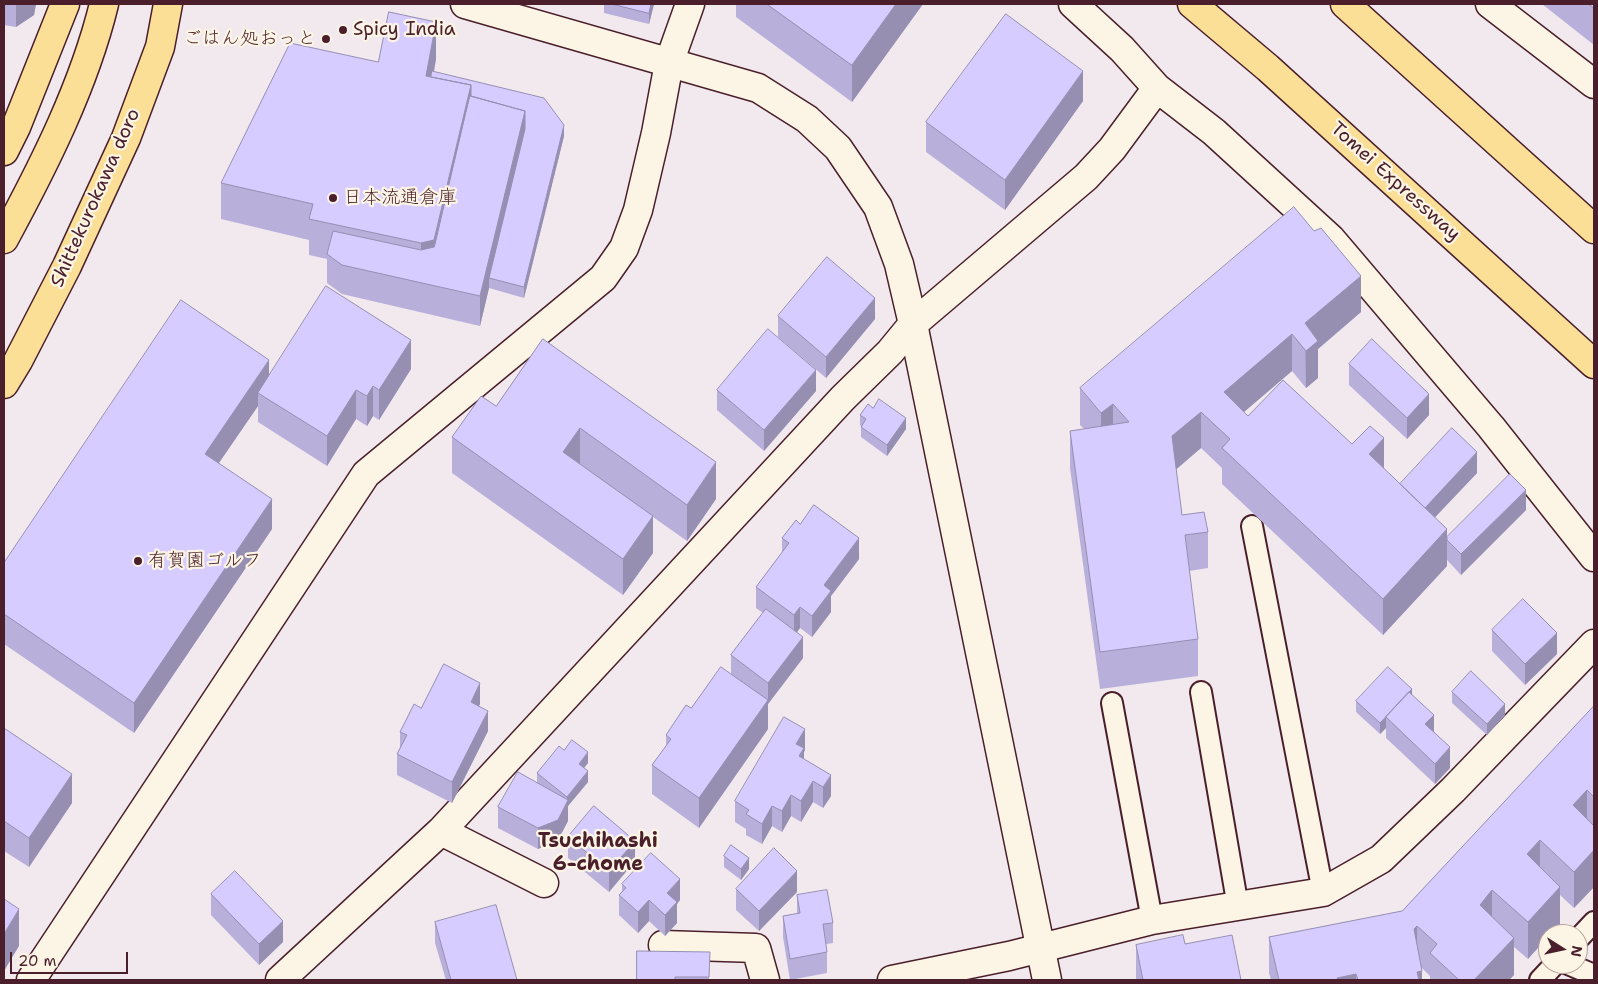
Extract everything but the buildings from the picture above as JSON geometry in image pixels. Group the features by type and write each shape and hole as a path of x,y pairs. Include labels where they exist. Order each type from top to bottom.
{"main road":[{"path":"4,151 16,127 65,4"},
{"path":"4,239 64,119 98,27 104,4"},
{"name":"Shittekurokawa doro","path":"4,384 18,361 67,266 126,138 160,46 168,4"},
{"path":"1178,4 1268,68"},
{"name":"Tomei Expressway","path":"1192,4 1268,68 1594,364"},
{"path":"1345,4 1594,229"}],"street":[{"path":"465,4 758,88 807,118 838,148 878,207 899,264 913,324 1048,980"},
{"path":"31,980 366,474 603,278 624,248 638,210 656,133 669,63 690,4"},
{"path":"1073,4 1122,49 1157,88 1214,132 1331,239 1491,426 1594,557"},
{"path":"1490,4 1594,84"},
{"path":"280,980 441,831 843,398 890,352 913,324 1086,178 1112,149 1157,88"},
{"path":"892,980 1041,948 1152,920 1323,892 1381,859 1460,783 1594,644"},
{"path":"441,831 544,883"},
{"path":"663,945 756,948 765,980"}],"lane":[{"path":"1252,526 1323,892"},
{"path":"1201,692 1238,907"},
{"path":"1112,702 1152,920"}],"place":[{"name":"Spicy India","path":"343,30"},
{"name":"ごはん処おっと","path":"326,39"},
{"name":"日本流通倉庫","path":"333,198"},
{"name":"有賀園ゴルフ","path":"138,561"}],"district":[{"name":"Tsuchihashi 6-chome","path":"598,854"}]}
